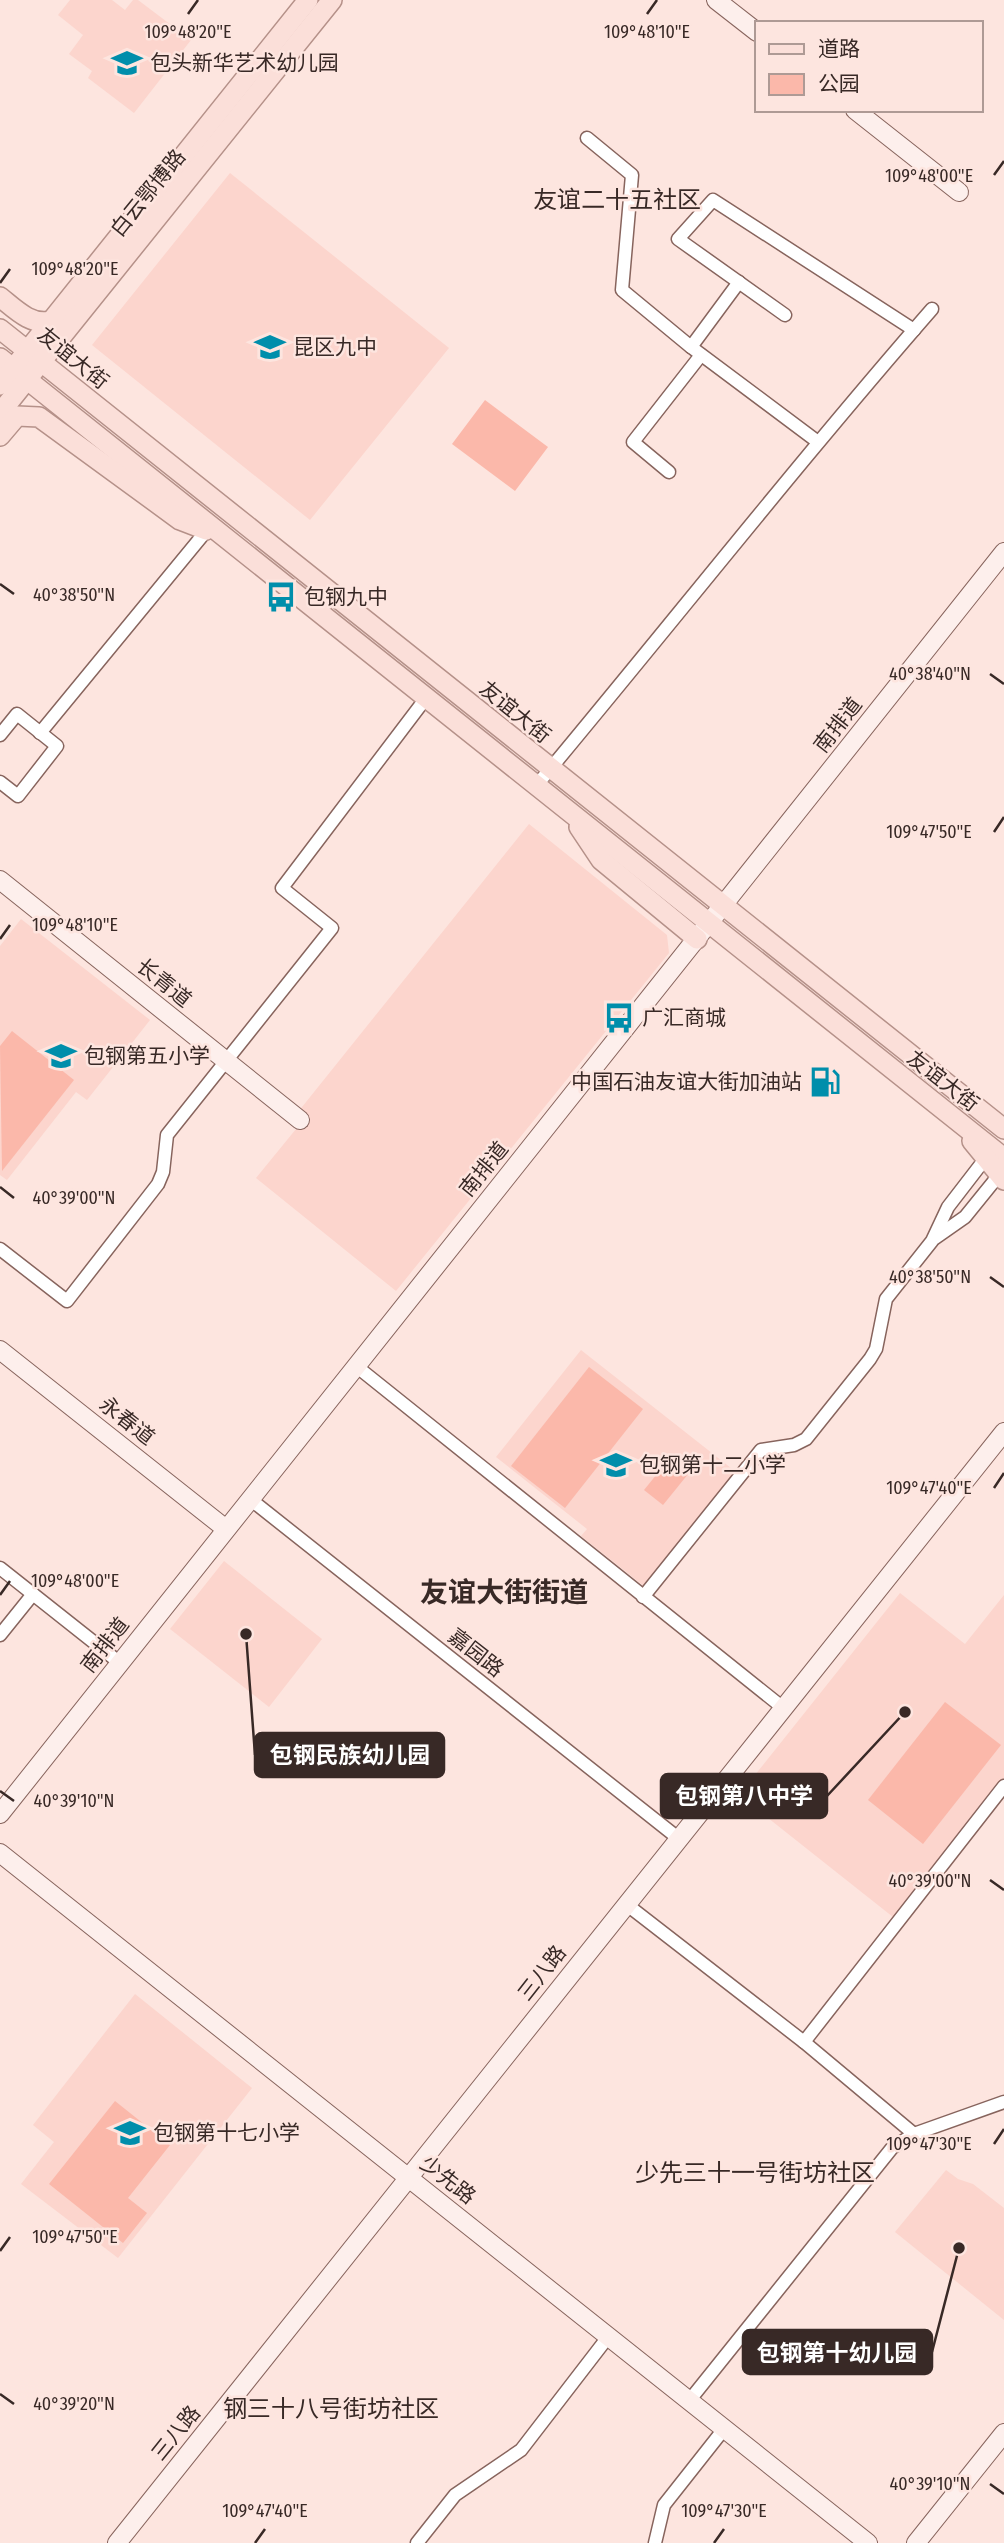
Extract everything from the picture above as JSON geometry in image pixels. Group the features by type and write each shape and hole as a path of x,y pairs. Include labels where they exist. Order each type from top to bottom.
{"main road":[{"name":"白云鄂博路","path":"34,357 51,321 307,0"},
{"name":"白云鄂博路","path":"0,384 13,369 34,357 332,0"},
{"path":"0,298 26,317 36,321 51,321"},
{"name":"友谊大街","path":"0,329 1004,1129"},
{"name":"白云鄂博路","path":"0,414 13,369"},
{"name":"友谊大街","path":"13,369 215,533 569,812 703,932 960,1123 998,1168"},
{"path":"0,436 17,416 39,417 180,520 215,533"}],"street":[{"path":"716,0 755,30"},
{"path":"858,112 959,192"},
{"path":"587,138 632,175 622,290 696,351 818,442"},
{"path":"785,315 678,239 713,200 914,330"},
{"path":"668,472 633,442 696,351 739,282"},
{"path":"536,786 818,442 932,309"},
{"path":"40,733 215,533"},
{"name":"南排道","path":"0,1814 1004,552"},
{"path":"0,1249 67,1301 158,1184 163,1172 167,1135 332,928 282,888 426,698"},
{"path":"0,735 17,714 57,746 18,796 2,787"},
{"name":"长青道","path":"0,880 300,1121"},
{"path":"643,1597 761,1450 801,1443 813,1429 874,1354 883,1304 932,1241 948,1207 998,1168"},
{"path":"932,1241 965,1217 998,1168"},
{"name":"永春道","path":"0,1350 226,1529"},
{"path":"356,1366 782,1707"},
{"name":"三八路","path":"117,2543 1004,1432"},
{"name":"嘉园路","path":"250,1499 678,1838"},
{"path":"0,1568 120,1663"},
{"path":"0,1635 33,1594"},
{"path":"804,2042 1004,1786"},
{"name":"少先路","path":"0,1853 868,2543"},
{"path":"626,1904 804,2042 914,2134"},
{"path":"689,2401 892,2148 914,2134 1004,2102"},
{"path":"417,2543 461,2489 506,2463 521,2450 608,2337"},
{"path":"655,2543 664,2505 724,2429"},
{"path":"916,2543 1004,2433"}],"shaded area":[{"name":"包头新华艺术幼儿园","path":"70,0 112,0 125,10 133,0 138,0 191,40 134,113 88,78 92,71 69,54 83,35 58,15"},
{"name":"昆区九中","path":"230,173 449,348 310,520 92,345"},
{"path":"529,824 667,935 669,953 396,1291 256,1178 305,1118 298,1112"},
{"name":"包钢第五小学","path":"21,919 150,1020 87,1100 76,1092 7,1180 0,1175 0,946"},
{"name":"包钢第十二小学","path":"581,1350 736,1472 645,1587 581,1536 587,1529 496,1457"},
{"path":"224,1561 322,1639 269,1707 170,1629"},
{"path":"900,1593 965,1644 1004,1595 1004,1780 893,1917 739,1795"},
{"name":"包钢第十七小学","path":"135,1994 252,2088 118,2258 21,2184 54,2142 33,2125"},
{"path":"946,2170 958,2179 973,2184 1004,2208 1004,2320 895,2232"}],"green space":[{"path":"485,400 548,447 515,491 452,444"},
{"path":"12,1031 74,1080 2,1171 0,1046"},
{"path":"589,1367 643,1409 565,1508 511,1466"},
{"path":"674,1453 693,1468 663,1505 644,1490"},
{"path":"945,1702 1001,1745 923,1844 868,1800"},
{"path":"115,2101 170,2145 128,2198 147,2213 123,2243 49,2184"}],"place":[{"name":"包头新华艺术幼儿园","path":"127,63"},
{"name":"昆区九中","path":"270,347"},
{"name":"包钢九中","path":"281,597"},
{"name":"广汇商城","path":"619,1018"},
{"name":"包钢第五小学","path":"61,1056"},
{"name":"中国石油友谊大街加油站","path":"825,1082"},
{"name":"包钢第十二小学","path":"616,1465"},
{"name":"包钢民族幼儿园","path":"246,1634"},
{"name":"包钢第八中学","path":"905,1712"},
{"name":"包钢第十七小学","path":"130,2133"},
{"name":"包钢第十幼儿园","path":"959,2248"}],"district":[{"name":"友谊二十五社区","path":"617,200"},
{"name":"友谊大街街道","path":"504,1592"},
{"name":"少先三十一号街坊社区","path":"755,2173"},
{"name":"钢三十八号街坊社区","path":"331,2409"}]}
